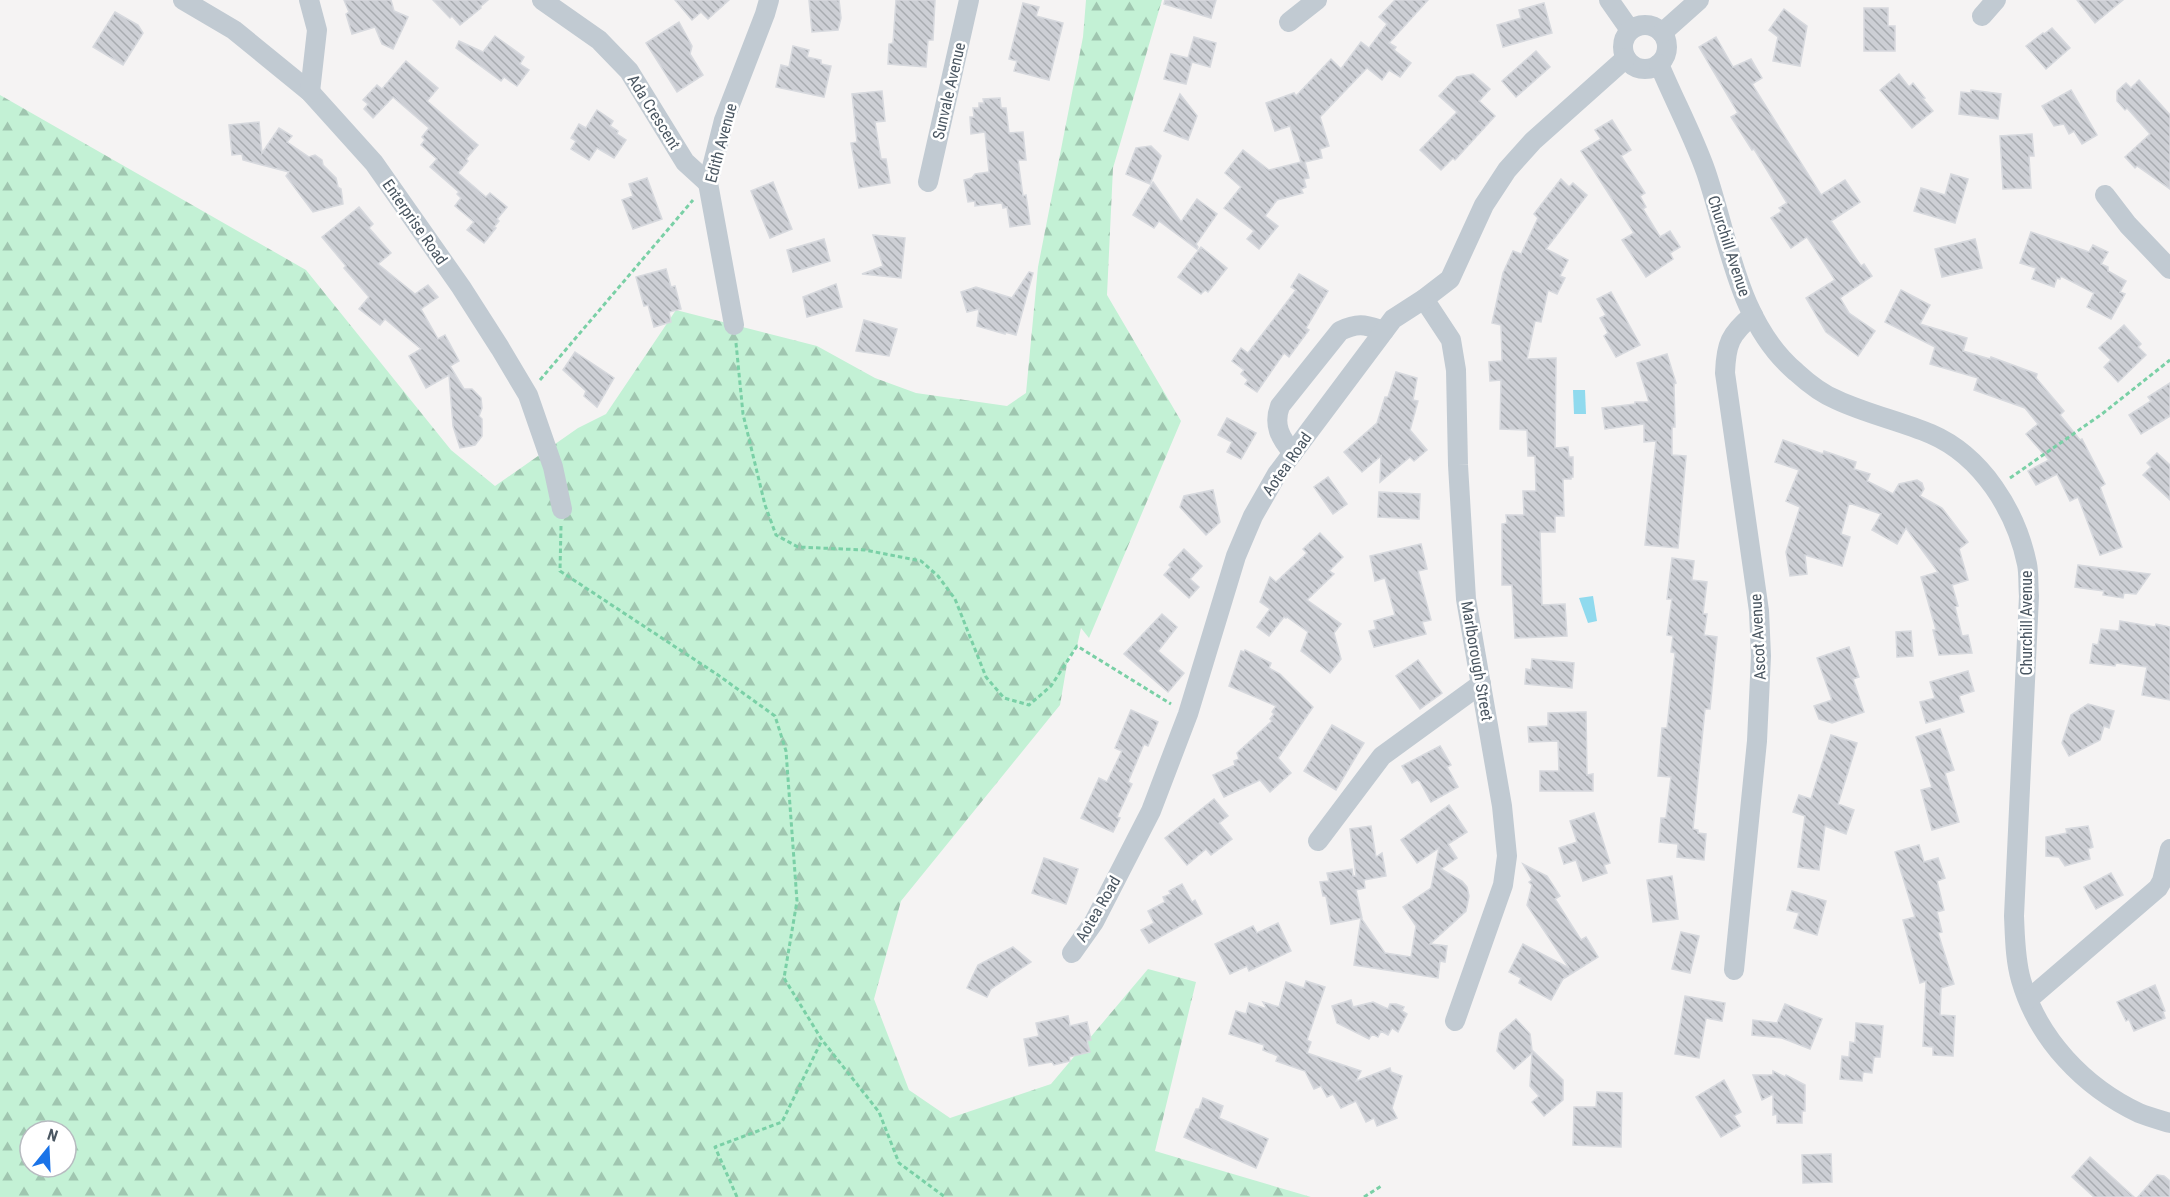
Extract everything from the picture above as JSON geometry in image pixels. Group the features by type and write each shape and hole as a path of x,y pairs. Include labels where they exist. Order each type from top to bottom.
{"street":[{"name":"Enterprise Road","path":"183,0 234,30 310,92 374,164 461,287 501,348 528,395 553,467 562,509"},
{"path":"309,0 317,30 310,92"},
{"name":"Ada Crescent","path":"542,0 598,40 629,71 685,162 708,183"},
{"name":"Edith Avenue","path":"734,326 708,183 724,120 769,0"},
{"name":"Sunvale Avenue","path":"928,182 969,0"},
{"path":"1289,21 1317,0"},
{"path":"1609,0 1630,30"},
{"path":"1662,33 1699,0"},
{"path":"1982,16 1996,0"},
{"path":"1644,25 1657,28 1662,33 1666,38 1666,52 1659,64 1645,69 1638,68 1626,58 1623,43 1630,30 1644,25"},
{"name":"Aotea Road","path":"1072,953 1094,922 1151,811 1188,714 1236,556 1253,516 1277,474 1393,319 1450,279 1484,205 1507,170 1533,141 1626,58"},
{"name":"Churchill Avenue","path":"1659,64 1705,171 1741,288 1753,315 1772,346 1794,370 1835,400 1932,434 1967,457 1996,488 2013,520 2028,565 2025,700 2014,916 2021,980 2036,1018 2056,1047 2080,1074 2103,1092 2141,1114 2170,1123"},
{"path":"2105,195 2128,225 2170,269"},
{"name":"Marlborough Street","path":"1424,299 1450,340 1456,370 1458,465 1465,588 1502,806 1507,856 1503,885 1455,1022"},
{"name":"Ascot Avenue","path":"1734,970 1757,741 1761,644 1759,611 1725,374 1725,355 1730,339 1739,326 1753,315"},
{"path":"1293,453 1283,442 1278,430 1276,418 1280,406 1340,331 1354,325 1369,326 1384,331"},
{"path":"1318,841 1383,756 1481,684"},
{"path":"2030,999 2158,888 2170,849"}],"path":[{"path":"528,395 708,183"},
{"path":"734,326 743,414 765,505 776,536 798,547 865,550 921,561 938,576 956,599 986,677 1004,698 1029,705 1051,686 1077,646 1188,714"},
{"path":"2015,474 2102,414 2170,360"},
{"path":"562,509 560,571 718,675 775,716 786,751 797,901 784,978 822,1040 879,1112 899,1163 945,1197"},
{"path":"737,1197 715,1146 782,1122 822,1040"},
{"path":"1364,1197 1383,1185"}],"green space":[{"path":"1086,0 1162,0 1113,168 1107,295 1181,421 1089,638 1081,628 1077,646 1068,658 1060,705 901,901 874,999 909,1090 950,1118 1051,1084 1148,969 1196,982 1155,1151 1311,1197 0,1197 0,95 306,270 451,450 495,486 578,428 606,414 676,310 817,346 875,378 916,393 1007,406 1026,393 1038,267 1083,37"}],"water":[{"path":"1573,390 1585,390 1586,414 1574,414"},
{"path":"1593,596 1597,621 1588,623 1579,598"}],"building":[{"path":"344,0 391,0 394,11 408,17 393,49 382,44 375,27 352,34 346,14 349,12"},
{"path":"433,0 488,0 460,25"},
{"path":"675,0 729,0 708,19 701,12 692,20"},
{"path":"809,0 839,0 841,18 838,30 812,32"},
{"path":"896,0 935,0 933,40 928,40 926,67 888,64 889,44 893,43"},
{"path":"1165,0 1216,0 1211,18 1164,4"},
{"path":"1395,0 1428,0 1389,43 1396,47 1394,50 1411,63 1400,77 1389,70 1382,80 1367,68 1320,117 1329,146 1320,149 1322,158 1305,162 1309,178 1304,179 1306,187 1301,189 1303,193 1277,200 1265,216 1278,226 1259,249 1247,239 1254,231 1224,208 1241,187 1225,173 1243,150 1269,170 1301,162 1290,126 1275,131 1266,103 1294,93 1296,96 1331,59 1341,69 1361,42 1369,48 1387,24 1379,17"},
{"path":"2077,0 2123,0 2095,23"},
{"path":"1023,3 1039,7 1036,16 1063,23 1049,80 1014,71 1017,61 1009,59"},
{"path":"1544,3 1552,33 1503,47 1497,25 1521,18 1519,10"},
{"path":"1864,8 1888,8 1888,26 1895,26 1895,51 1864,51"},
{"path":"1784,9 1807,26 1800,66 1773,61 1778,37 1769,30"},
{"path":"115,12 138,25 143,33 123,65 93,47"},
{"path":"679,22 692,46 690,54 703,75 677,92 646,43"},
{"path":"2052,28 2070,48 2046,69 2026,46"},
{"path":"495,36 524,57 520,64 529,70 517,86 504,77 501,81 456,48 459,41 483,52"},
{"path":"1194,37 1216,43 1210,67 1192,62 1186,84 1164,79 1171,54 1188,58"},
{"path":"1716,37 1733,67 1751,59 1762,78 1752,84 1821,195 1845,180 1860,202 1831,221 1861,266 1864,264 1872,276 1840,298 1849,313 1875,331 1858,356 1826,332 1806,298 1835,280 1807,237 1791,248 1771,218 1782,211 1779,208 1787,203 1754,149 1752,150 1731,117 1738,113 1699,47"},
{"path":"793,46 809,50 807,57 821,60 821,64 831,66 824,97 776,87 781,65 789,67"},
{"path":"1536,51 1550,67 1516,97 1502,81"},
{"path":"406,61 438,88 427,101 478,145 458,173 486,197 490,193 507,207 497,219 499,221 494,227 496,228 484,243 467,230 474,222 455,206 461,198 457,194 459,192 430,167 437,159 421,145 425,140 422,137 429,128 393,97 373,118 364,109 368,104 363,100 377,85 382,89"},
{"path":"1473,74 1490,89 1479,101 1495,116 1455,160 1453,158 1441,170 1420,150 1457,112 1439,96 1457,77"},
{"path":"1899,74 1909,87 1913,83 1933,111 1912,128 1880,90"},
{"path":"2139,80 2170,115 2170,189 2137,166 2135,168 2125,157 2150,134 2127,108 2125,110 2117,101 2117,91 2126,83 2131,88"},
{"path":"1971,90 2001,94 1998,119 1959,114 1961,92 1971,93"},
{"path":"2071,90 2097,135 2082,144 2074,131 2069,134 2064,124 2054,126 2042,106"},
{"path":"882,91 885,121 875,122 881,159 886,159 890,183 859,188 851,143 857,142 852,94"},
{"path":"1180,94 1197,116 1188,140 1164,131"},
{"path":"1000,98 1001,108 1006,108 1009,133 1023,132 1026,160 1018,160 1030,224 1010,227 1007,207 1003,208 1002,203 975,206 975,201 968,202 964,180 972,178 975,174 989,172 985,132 971,134 970,117 974,117 973,108 979,108 979,103 984,103 983,99"},
{"path":"597,110 613,121 610,126 626,140 614,158 597,148 589,160 571,149 576,141 571,138 579,124 586,128"},
{"path":"1612,120 1631,150 1621,156 1645,193 1640,196 1646,207 1643,209 1660,237 1670,231 1680,247 1670,253 1673,259 1646,277 1622,240 1634,233 1581,151 1601,139 1595,130"},
{"path":"259,122 262,153 279,128 292,136 287,142 309,157 315,155 322,160 323,165 336,178 338,187 341,189 343,204 313,212 286,176 289,172 243,160 242,154 232,155 229,125"},
{"path":"2032,134 2034,156 2029,156 2031,188 2003,189 2000,136"},
{"path":"1151,146 1161,156 1150,184 1126,174 1136,148"},
{"path":"1951,174 1968,179 1955,223 1914,211 1921,188 1945,195"},
{"path":"647,178 662,219 633,229 622,200 633,196 629,184"},
{"path":"1561,179 1569,187 1573,183 1587,195 1546,249 1568,260 1560,276 1565,278 1557,294 1548,290 1541,322 1535,321 1527,359 1556,358 1555,448 1568,447 1569,457 1573,457 1573,477 1563,479 1564,516 1555,516 1555,532 1540,532 1542,605 1565,604 1567,636 1515,638 1512,585 1502,585 1502,524 1507,523 1506,515 1524,515 1523,491 1536,491 1535,456 1528,456 1527,430 1500,429 1501,380 1490,381 1489,362 1502,361 1501,325 1492,323 1503,273 1513,251 1521,254 1538,218 1534,214"},
{"path":"773,182 792,229 770,238 751,191"},
{"path":"1153,182 1181,222 1197,199 1217,214 1196,244 1197,249 1159,221 1154,228 1133,215"},
{"path":"359,207 373,224 369,228 391,253 378,264 415,294 428,285 438,297 421,309 438,339 445,335 459,361 450,366 464,389 472,389 481,398 482,408 479,416 482,419 482,436 475,445 460,448 453,426 449,375 426,388 409,356 421,349 385,319 380,325 359,309 369,297 322,237"},
{"path":"2031,232 2089,252 2093,245 2108,252 2101,264 2108,267 2108,271 2126,281 2120,292 2125,294 2111,319 2087,307 2094,293 2061,276 2060,279 2057,278 2054,287 2032,279 2036,268 2020,263"},
{"path":"873,235 905,238 901,278 862,274 883,266"},
{"path":"824,239 830,261 793,272 787,250"},
{"path":"1975,239 1982,268 1942,277 1935,249"},
{"path":"1201,247 1227,268 1208,292 1205,290 1201,294 1178,277"},
{"path":"666,269 671,287 675,286 681,309 669,312 671,322 654,327 648,305 644,306 636,277"},
{"path":"1029,272 1033,273 1016,335 977,326 979,309 967,312 961,292 976,287 1012,298"},
{"path":"1299,274 1328,291 1306,328 1309,330 1289,357 1284,353 1257,392 1245,384 1248,380 1241,374 1244,370 1232,361 1241,348 1248,353 1296,290 1291,287"},
{"path":"836,284 842,307 807,317 803,297"},
{"path":"1901,290 1930,305 1920,324 1967,338 1963,351 1990,359 1991,357 2037,374 2036,378 2064,411 2060,415 2080,440 2082,439 2105,484 2100,487 2122,547 2100,555 2078,497 2070,501 2057,474 2036,485 2028,471 2049,460 2026,434 2038,424 2025,408 1974,390 1978,378 1930,364 1935,347 1885,322"},
{"path":"1611,292 1640,345 1616,357 1604,336 1608,333 1600,318 1606,315 1597,299"},
{"path":"864,320 897,329 889,356 856,351"},
{"path":"2124,325 2141,344 2138,347 2146,355 2118,382 2104,367 2111,360 2099,348"},
{"path":"575,352 614,378 597,407 584,396 586,391 563,370"},
{"path":"1667,354 1676,383 1674,384 1675,427 1672,427 1672,455 1686,456 1678,548 1645,545 1656,441 1644,442 1644,424 1605,429 1602,408 1649,402 1637,363"},
{"path":"1396,372 1417,378 1413,400 1418,401 1410,430 1427,450 1414,461 1410,457 1380,482 1381,456 1362,472 1344,452 1377,423"},
{"path":"2170,383 2170,416 2141,434 2129,415 2151,401 2148,397"},
{"path":"1227,418 1256,433 1241,459 1227,452 1232,442 1218,435"},
{"path":"1783,440 1823,454 1824,451 1856,462 1854,469 1870,474 1867,481 1893,494 1899,484 1917,480 1922,483 1924,489 1920,496 1942,508 1968,542 1959,549 1968,580 1952,585 1958,606 1955,607 1962,636 1968,635 1972,653 1939,655 1933,630 1936,630 1921,577 1938,572 1906,528 1897,544 1872,530 1881,514 1849,503 1841,534 1850,537 1842,566 1805,555 1807,574 1790,576 1786,552 1800,507 1786,501 1799,470 1775,462"},
{"path":"2157,453 2170,465 2170,500 2143,475 2151,467 2147,463"},
{"path":"1328,477 1347,504 1333,514 1314,487"},
{"path":"1213,490 1220,522 1206,535 1180,507 1184,496"},
{"path":"1379,492 1420,494 1419,519 1378,517"},
{"path":"1320,533 1343,557 1329,571 1334,574 1307,600 1341,624 1334,633 1341,659 1330,673 1301,651 1308,632 1287,617 1284,617 1269,636 1257,627 1270,609 1260,602 1270,577 1276,582 1307,553 1303,549"},
{"path":"1421,544 1427,569 1418,571 1431,620 1422,622 1426,634 1374,647 1369,631 1376,629 1374,621 1395,615 1385,578 1375,581 1370,556"},
{"path":"1184,549 1202,566 1190,579 1199,587 1189,598 1164,575 1171,567 1169,565"},
{"path":"1672,558 1694,561 1692,580 1707,582 1703,614 1707,614 1704,635 1717,637 1710,709 1705,709 1693,829 1698,830 1698,833 1706,834 1704,860 1677,857 1678,844 1659,842 1661,818 1666,818 1671,777 1658,776 1662,728 1667,728 1675,653 1671,652 1673,636 1667,635 1672,599 1667,599"},
{"path":"2078,565 2150,574 2136,594 2124,593 2123,598 2103,595 2104,591 2075,587"},
{"path":"1162,614 1177,627 1158,651 1184,673 1168,692 1124,654"},
{"path":"2120,621 2170,627 2170,700 2142,695 2147,667 2116,663 2115,666 2090,663 2093,644 2098,645 2101,629 2119,631"},
{"path":"1911,631 1913,656 1897,657 1896,632"},
{"path":"1849,647 1859,677 1853,679 1864,712 1832,723 1819,719 1814,706 1832,700 1817,658"},
{"path":"1245,650 1271,663 1269,668 1280,674 1313,707 1278,758 1291,773 1270,792 1260,780 1224,797 1213,775 1235,765 1234,761 1239,759 1237,753 1272,721 1270,719 1276,706 1229,686 1241,651"},
{"path":"1532,659 1574,663 1572,688 1525,684 1526,669 1531,670"},
{"path":"1418,660 1442,693 1420,709 1396,676"},
{"path":"1968,671 1974,691 1959,696 1964,712 1926,723 1920,702 1935,698 1930,682"},
{"path":"2088,704 2114,711 2109,728 2104,726 2100,740 2069,756 2062,743 2071,715"},
{"path":"1131,710 1158,722 1148,746 1144,744 1128,782 1132,784 1117,817 1120,818 1113,832 1081,818 1099,778 1107,782 1122,751 1115,748"},
{"path":"1586,712 1587,775 1593,774 1593,791 1540,791 1540,771 1559,771 1558,741 1529,742 1528,727 1548,726 1548,713"},
{"path":"1332,725 1364,743 1336,790 1304,771"},
{"path":"1940,729 1954,770 1945,773 1959,822 1932,830 1921,790 1932,787 1916,737"},
{"path":"1831,735 1857,743 1838,804 1854,810 1846,834 1825,826 1819,870 1798,867 1805,816 1793,812 1799,795 1811,799"},
{"path":"1440,746 1451,765 1447,767 1458,787 1431,802 1420,782 1417,780 1412,783 1402,766"},
{"path":"1214,799 1228,816 1219,823 1232,839 1211,855 1206,849 1187,865 1165,838"},
{"path":"1449,805 1467,832 1448,844 1457,858 1441,869 1462,881 1467,887 1469,896 1466,911 1430,944 1447,946 1445,962 1440,961 1438,978 1354,965 1361,918 1385,953 1411,957 1416,926 1403,907 1431,888 1439,848 1417,863 1401,840"},
{"path":"1594,813 1610,863 1604,865 1607,873 1583,881 1576,860 1564,864 1559,848 1577,842 1570,821"},
{"path":"1371,826 1376,857 1382,853 1386,876 1364,880 1365,888 1356,890 1362,918 1331,924 1326,896 1323,896 1320,882 1329,881 1327,873 1352,869 1353,876 1356,876 1350,829"},
{"path":"2088,826 2093,847 2088,849 2090,859 2065,866 2059,857 2046,856 2046,837 2067,833 2066,829"},
{"path":"1919,845 1924,862 1938,858 1945,878 1937,881 1944,910 1937,912 1942,932 1938,933 1954,984 1941,988 1940,1015 1955,1016 1953,1056 1933,1055 1933,1047 1923,1046 1926,981 1920,983 1903,920 1915,917 1895,852"},
{"path":"1044,858 1078,869 1066,904 1032,893"},
{"path":"1523,864 1547,876 1560,896 1555,899 1581,940 1586,937 1598,957 1563,979 1551,1000 1519,983 1521,978 1509,972 1523,944 1569,968 1527,905 1532,885 1529,882 1532,880"},
{"path":"2111,873 2123,895 2096,909 2084,887"},
{"path":"1672,876 1678,919 1653,922 1647,880"},
{"path":"1182,884 1192,902 1195,900 1202,914 1149,943 1141,930 1154,923 1148,911 1165,902 1163,897 1171,894 1169,891"},
{"path":"1792,891 1826,901 1817,935 1794,928 1799,913 1787,910"},
{"path":"1278,923 1291,951 1249,971 1247,966 1230,974 1215,944 1253,926 1257,933"},
{"path":"1681,932 1699,936 1690,973 1672,969"},
{"path":"1013,947 1031,962 991,989 987,997 967,988 978,965"},
{"path":"1306,981 1325,987 1307,1040 1311,1042 1307,1053 1361,1071 1356,1081 1390,1068 1391,1072 1402,1076 1392,1108 1397,1118 1377,1126 1374,1118 1366,1122 1356,1101 1341,1108 1333,1094 1327,1097 1321,1086 1314,1089 1305,1071 1276,1061 1278,1056 1263,1050 1264,1045 1229,1034 1236,1011 1246,1014 1249,1003 1267,1009 1263,1002 1279,1007 1286,982 1304,988"},
{"path":"2155,985 2165,1011 2163,1012 2165,1018 2134,1031 2129,1019 2126,1021 2117,1002"},
{"path":"1685,996 1725,1003 1722,1021 1706,1018 1699,1058 1675,1054"},
{"path":"1351,1000 1353,1007 1373,1002 1388,1009 1390,1004 1396,1004 1404,1007 1402,1011 1407,1014 1398,1032 1392,1028 1388,1035 1381,1031 1378,1037 1372,1034 1369,1039 1337,1023 1332,1006"},
{"path":"1785,1004 1822,1019 1810,1049 1782,1038 1752,1035 1753,1020 1777,1023"},
{"path":"1068,1016 1070,1026 1087,1022 1091,1040 1087,1041 1090,1052 1069,1057 1070,1061 1054,1065 1052,1062 1029,1066 1024,1039 1039,1036 1036,1023"},
{"path":"1516,1019 1530,1034 1532,1050 1563,1080 1563,1100 1544,1116 1532,1102 1539,1096 1530,1086 1532,1053 1514,1069 1497,1051 1500,1033"},
{"path":"1856,1023 1883,1026 1880,1057 1874,1057 1872,1073 1863,1072 1862,1081 1840,1079 1842,1056 1849,1057 1850,1042 1855,1043"},
{"path":"1773,1071 1805,1085 1805,1111 1802,1111 1802,1123 1777,1123 1777,1114 1773,1115 1773,1094 1762,1100 1753,1075 1773,1075"},
{"path":"1724,1080 1741,1112 1734,1116 1740,1126 1721,1137 1696,1097"},
{"path":"1597,1092 1622,1093 1621,1147 1573,1145 1574,1107 1596,1107"},
{"path":"1203,1098 1223,1106 1219,1118 1268,1139 1256,1168 1184,1137"},
{"path":"1831,1154 1832,1182 1803,1183 1802,1155"},
{"path":"2090,1157 2134,1197 2094,1197 2072,1177"},
{"path":"2157,1175 2164,1176 2170,1181 2170,1197 2138,1197"}]}
